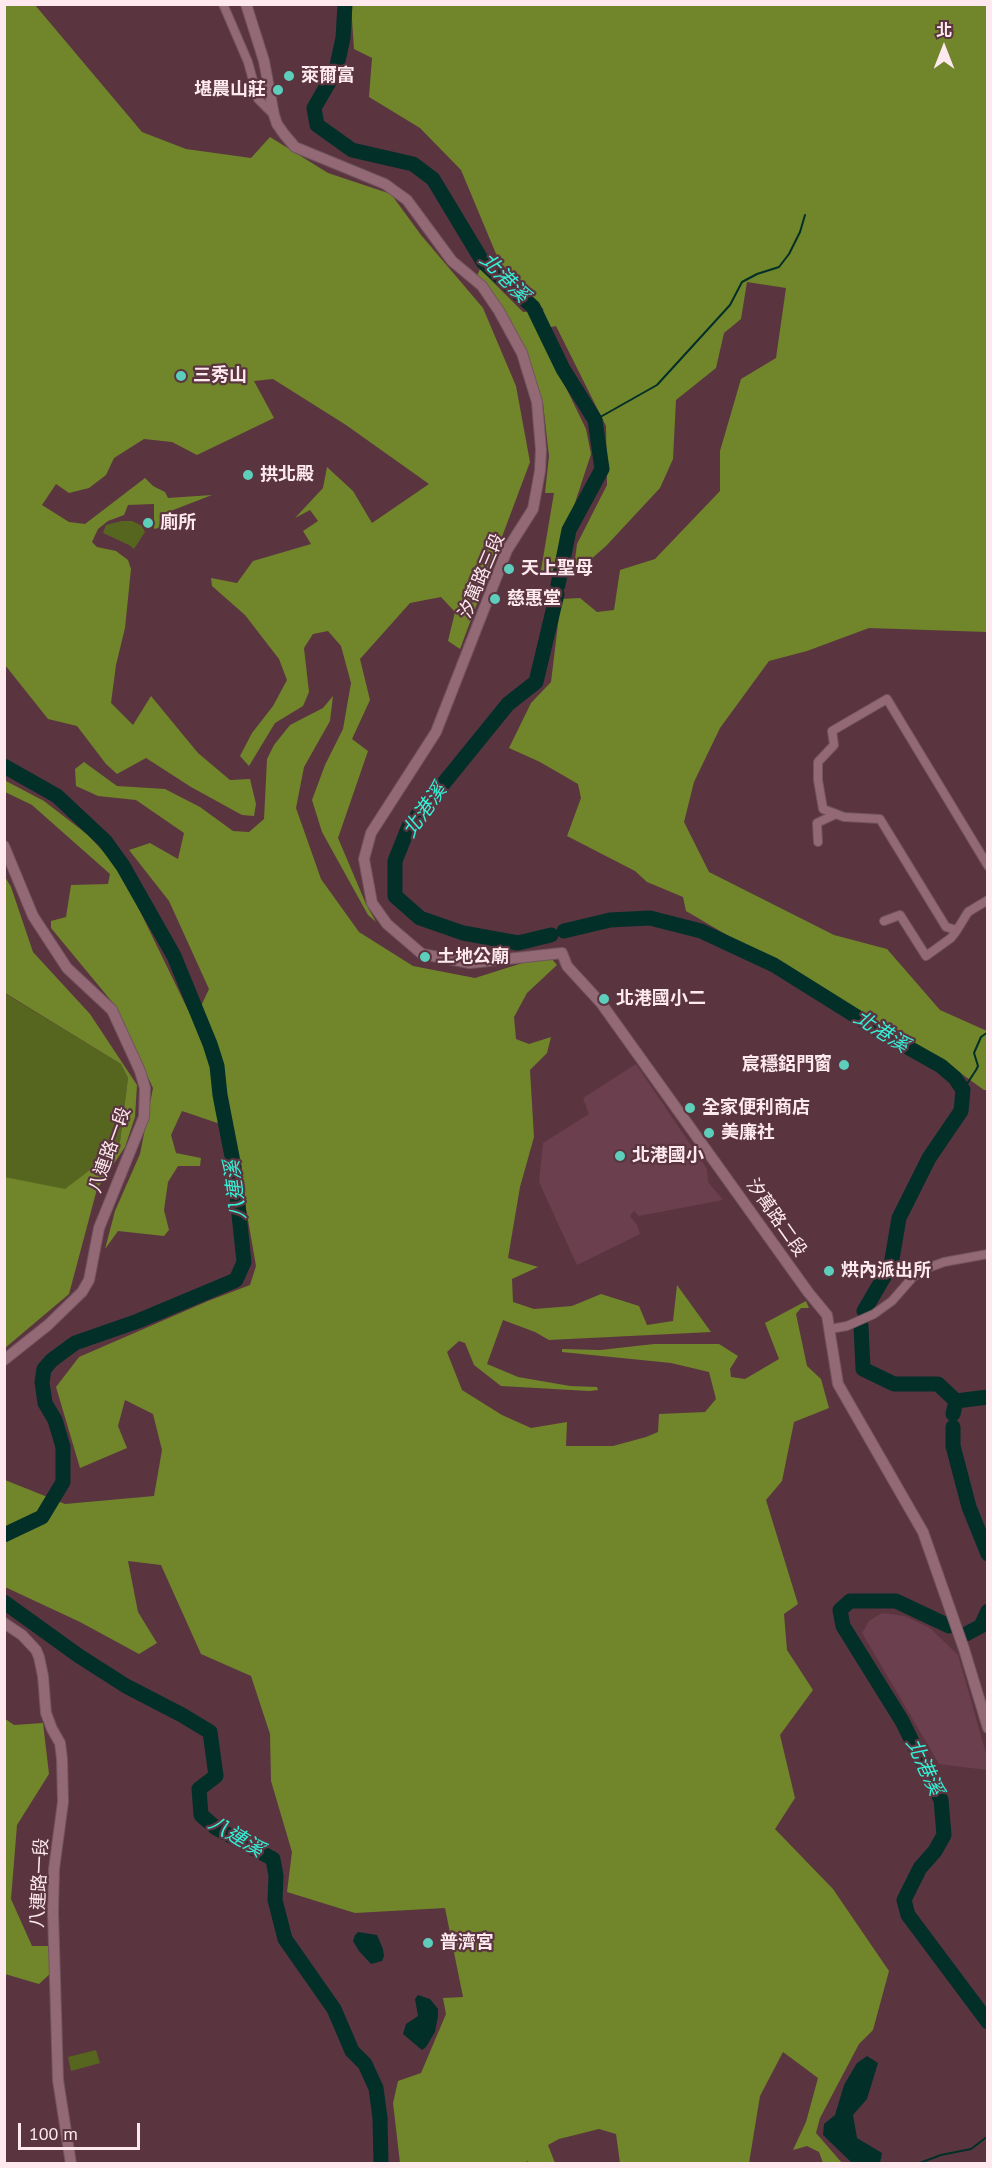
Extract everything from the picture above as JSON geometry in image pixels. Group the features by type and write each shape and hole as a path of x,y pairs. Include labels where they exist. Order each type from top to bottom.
{"street":[{"path":"223,4 248,62 258,99 274,115"},
{"name":"汐萬路三段","path":"246,4 264,61 277,124 295,147 385,184 407,200 452,261 482,286 500,311 522,353 537,402 541,450 540,471 533,509 507,550 436,732 371,833 364,859 372,903 387,924 422,954 470,963 562,952"},
{"path":"957,930 945,927 880,819 871,820 836,814 823,809 818,780 818,762 834,745 832,731 887,699 987,866"},
{"path":"818,842 817,823 836,814"},
{"name":"八連路一段","path":"4,846 33,916 67,968 112,1010 140,1071 145,1088 144,1118 99,1227 89,1280 82,1292 48,1325 4,1360"},
{"path":"884,921 900,915 926,956 951,938 968,912 987,900"},
{"name":"汐萬路二段","path":"562,952 567,966 601,1003 808,1292 827,1315 838,1384 923,1532 964,1649 987,1728"},
{"path":"830,1329 847,1326 874,1314 892,1301 914,1277 925,1269 944,1262 987,1254"},
{"name":"八連路一段","path":"4,1623 22,1635 39,1657 46,1713 60,1743 62,1759 63,1803 54,1869 53,1912 58,2080 71,2163"}],"shaded area":[{"name":"北港國小","path":"636,1064 707,1169 708,1182 723,1200 639,1216 634,1211 630,1216 640,1234 577,1265 539,1182 543,1143 589,1114 583,1098"},
{"path":"882,1613 905,1616 930,1628 958,1655 987,1757 987,1770 939,1764 862,1633 869,1621"},
{"path":"358,1932 377,1935 383,1949 382,1961 371,1964 359,1951 353,1941"},
{"path":"418,1995 430,1999 438,2009 435,2032 422,2050 403,2034 406,2024 418,2016 415,1999"},
{"path":"867,2056 878,2063 867,2099 853,2115 857,2138 882,2153 880,2163 852,2163 823,2135 824,2124 835,2115 844,2085 857,2063"}],"green space":[{"path":"4,5 35,5 142,132 186,149 251,158 270,137 328,173 391,194 421,235 483,308 516,386 530,462 460,649 448,641 455,612 441,597 410,603 360,659 370,700 352,739 368,751 338,838 376,922 368,915 322,832 312,800 325,765 343,729 351,683 341,646 328,631 313,634 304,648 309,692 303,706 275,723 249,766 240,756 252,733 273,706 287,680 279,659 245,615 212,586 211,578 237,583 253,561 311,544 303,531 318,521 310,510 295,518 323,488 327,467 353,491 372,523 429,484 346,425 273,379 254,381 274,418 197,455 172,442 144,439 114,458 106,475 89,488 69,493 56,484 42,505 69,522 85,524 145,478 153,486 165,492 168,498 212,495 168,512 162,527 154,529 154,504 128,505 124,515 108,521 98,529 92,542 97,547 116,551 128,560 131,569 125,628 116,665 111,703 133,725 151,696 198,753 230,780 250,779 256,804 254,816 242,815 191,787 146,758 117,774 106,764 77,726 48,719 5,665"},
{"path":"351,5 987,5 987,632 869,628 807,651 769,661 720,728 694,782 684,822 709,872 834,935 887,949 940,1010 987,1031 987,1090 952,1067 686,911 683,897 647,882 635,871 567,836 581,798 578,784 540,762 509,748 531,703 551,682 561,599 580,598 597,612 614,610 620,570 655,559 720,491 720,451 741,379 776,358 786,288 747,282 741,319 724,333 716,368 676,400 673,459 660,488 606,546 573,575 577,544 607,485 606,426 556,326 538,330 586,429 591,454 551,576 541,570 554,493 545,493 549,456 543,403 518,336 477,276 480,269 523,312 544,310 499,261 461,170 420,128 369,97 372,58 354,49"},
{"path":"132,521 142,526 145,532 134,549 103,533 106,525"},
{"path":"333,696 330,721 304,767 296,808 321,879 359,932 413,966 475,978 535,959 551,958 557,965 527,993 514,1017 516,1039 529,1044 551,1037 547,1053 530,1070 534,1137 520,1187 508,1258 538,1267 512,1279 513,1302 534,1309 572,1306 601,1294 639,1306 647,1325 673,1321 677,1285 711,1332 549,1340 503,1320 487,1364 518,1377 570,1386 597,1387 598,1390 501,1386 474,1365 465,1343 459,1341 447,1352 462,1390 502,1415 531,1428 567,1422 566,1446 613,1446 658,1432 659,1414 705,1412 716,1399 709,1372 671,1363 562,1352 562,1349 600,1350 654,1344 719,1344 738,1356 730,1369 731,1377 745,1379 779,1359 765,1323 806,1301 809,1308 801,1308 796,1314 807,1366 821,1379 829,1408 794,1422 782,1481 766,1500 798,1604 784,1614 787,1650 813,1690 780,1735 795,1798 775,1829 833,1889 889,1971 873,2030 859,2044 820,2118 816,2133 842,2163 823,2163 819,2152 807,2146 793,2150 806,2122 818,2078 783,2052 760,2096 749,2163 620,2163 616,2134 599,2129 559,2139 548,2145 555,2163 527,2161 525,2164 400,2163 393,2103 398,2081 421,2073 446,2014 443,1998 463,1997 445,1908 355,1913 287,1892 292,1852 271,1781 270,1734 251,1676 201,1654 161,1565 128,1561 138,1612 157,1643 139,1654 80,1622 5,1587 5,1480 65,1504 154,1496 162,1450 153,1414 125,1400 118,1426 127,1448 80,1468 56,1387 79,1357 250,1285 256,1266 232,1128 182,1111 171,1135 176,1153 201,1158 200,1166 178,1166 168,1182 164,1210 169,1230 164,1236 118,1231 105,1249 115,1211 140,1154 153,1088 113,1003 51,928 51,921 66,917 71,885 108,884 110,874 32,805 5,792 4,780 44,801 88,835 120,870 188,1010 201,1006 209,989 169,901 129,850 150,843 178,859 184,833 136,800 98,796 76,786 75,769 84,762 117,786 165,789 200,807 233,831 249,832 264,819 267,759 274,745 290,725 323,708"},
{"path":"4,875 11,887 33,952 90,1014 137,1085 135,1117 125,1147 97,1189 69,1294 5,1348 5,1177 65,1189 111,1154 120,1142 128,1078 121,1064 5,993"},
{"path":"4,993 121,1064 128,1078 120,1142 111,1154 65,1190 5,1177"},
{"path":"4,1718 14,1725 43,1723 49,1774 17,1825 11,1899 32,1946 48,1946 51,1973 39,1984 5,1974"},
{"path":"96,2050 100,2063 71,2071 68,2057"}],"waterway":[{"name":"北港溪","path":"345,4 343,38 336,70 314,108 317,125 352,150 413,164 433,179 483,262 533,307 563,369 595,420 602,469 569,530 558,585"},
{"path":"595,420 657,385 730,305 742,282 779,267 789,254 800,232 805,215"},
{"name":"北港溪","path":"551,935 518,943 463,933 420,918 395,896 395,861 409,826 508,704 536,682 557,594"},
{"name":"八連溪","path":"4,766 57,796 105,841 123,866 174,956 217,1066 220,1095 234,1167 244,1262 236,1280 138,1321 75,1343 44,1369 42,1382 45,1403 55,1420 63,1447 63,1482 42,1517 4,1535"},
{"name":"北港溪","path":"564,931 610,920 650,918 701,931 774,965 886,1035 941,1066 955,1078 963,1090 961,1111 929,1158 899,1218 891,1265 864,1311"},
{"path":"963,1090 978,1066 974,1053 981,1037 988,1032"},
{"name":"北港溪","path":"861,1326 863,1369 894,1384 938,1384 956,1401 953,1414"},
{"path":"956,1401 988,1397"},
{"name":"北港溪","path":"953,1427 953,1446 969,1507 988,1554"},
{"name":"北港溪","path":"949,1626 896,1601 850,1601 840,1610 843,1626 902,1721 941,1800 944,1835 935,1851 920,1868 904,1900 908,1915 988,2022"},
{"name":"八連溪","path":"4,1602 79,1656 126,1686 210,1732 216,1776 199,1789 201,1815 216,1828 273,1859 276,1876 275,1900 285,1939 334,2009 352,2051 365,2064 376,2088 380,2118 381,2164"},
{"name":"北港溪","path":"966,1634 981,1626 988,1611"},
{"path":"917,2164 941,2155 971,2149 988,2136"}],"place":[{"name":"萊爾富","path":"289,76"},
{"name":"堪農山莊","path":"278,90"},
{"name":"三秀山","path":"181,376"},
{"name":"拱北殿","path":"248,475"},
{"name":"廁所","path":"148,523"},
{"name":"天上聖母","path":"509,569"},
{"name":"慈惠堂","path":"495,599"},
{"name":"土地公廟","path":"425,957"},
{"name":"北港國小二","path":"604,999"},
{"name":"宸穩鋁門窗","path":"844,1065"},
{"name":"全家便利商店","path":"690,1108"},
{"name":"美廉社","path":"709,1133"},
{"name":"北港國小","path":"620,1156"},
{"name":"烘內派出所","path":"829,1271"},
{"name":"普濟宮","path":"428,1943"}]}
